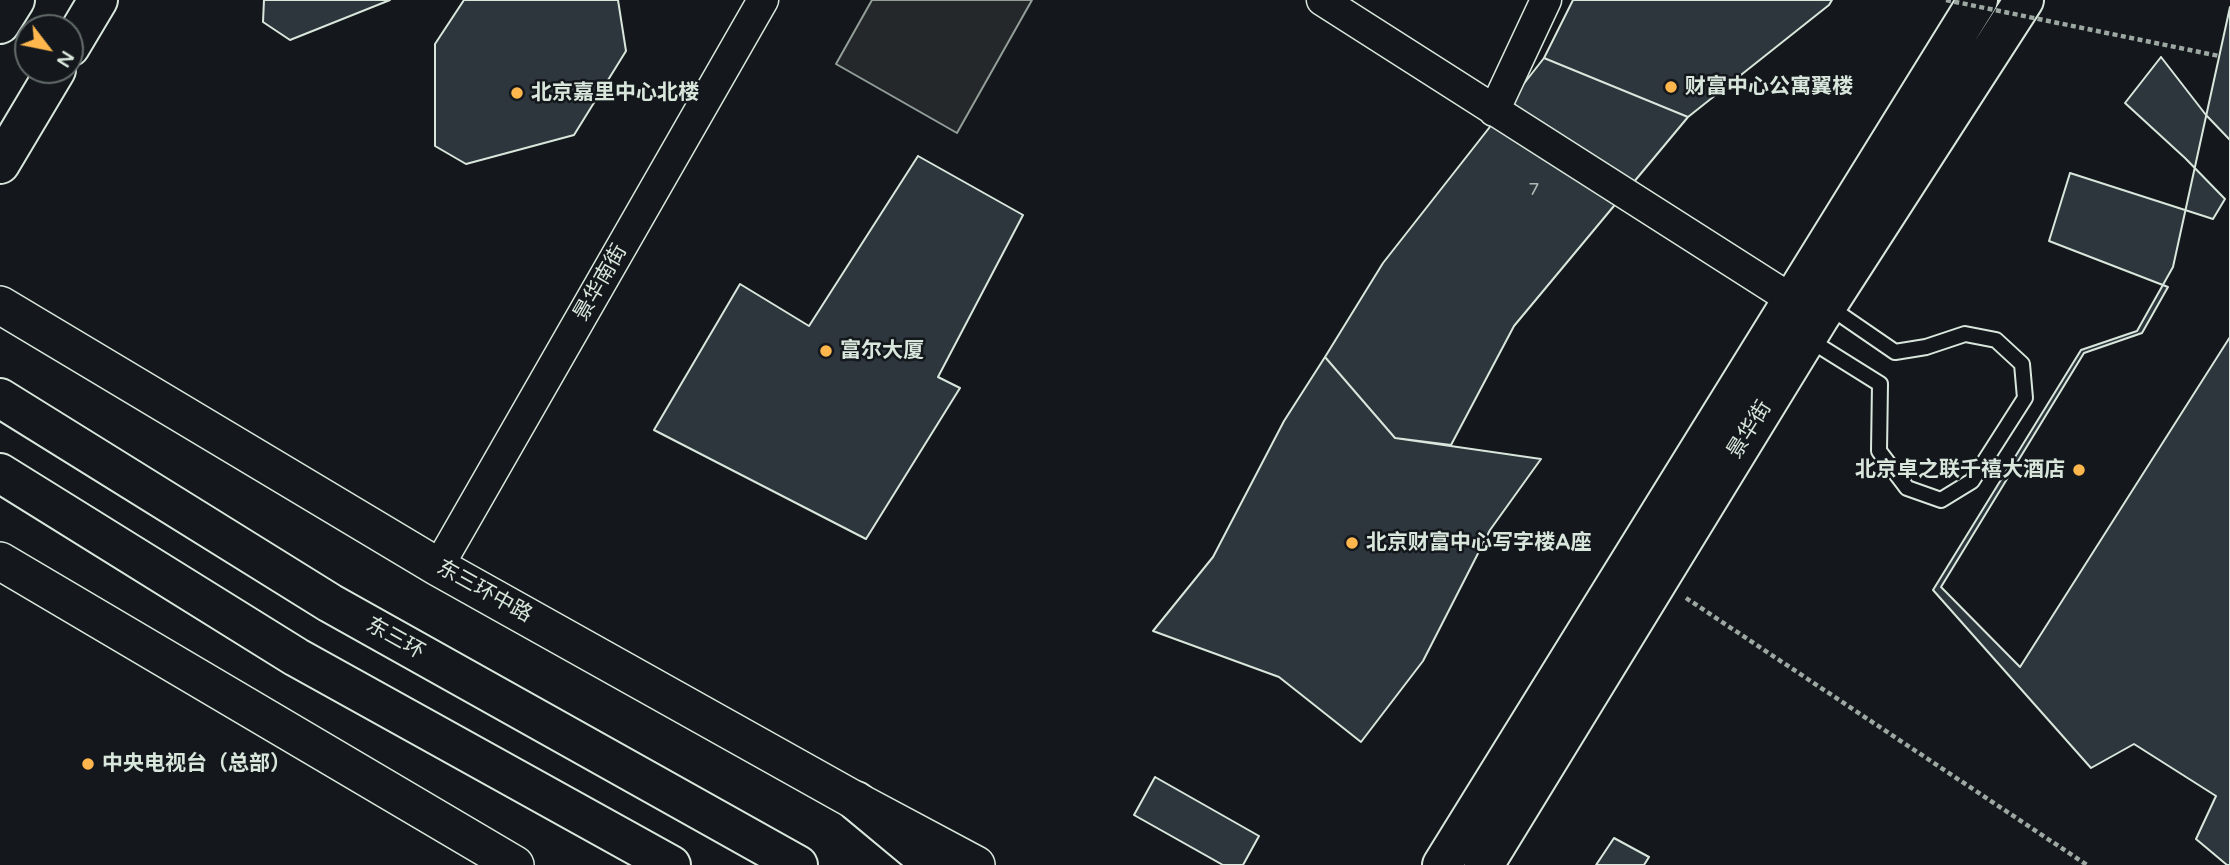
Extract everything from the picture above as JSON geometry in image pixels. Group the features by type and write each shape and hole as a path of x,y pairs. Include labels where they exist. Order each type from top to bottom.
{"main road":[{"path":"0,24 15,0"},
{"path":"84,24 98,0"},
{"name":"景华街","path":"1484,865 1659,580 1978,0"},
{"name":"景华街","path":"1442,865 1809,310 2024,0"},
{"path":"0,164 48,84"},
{"name":"东三环","path":"0,398 330,603 798,865"},
{"path":"0,473 296,657 671,865"},
{"path":"856,801 933,865"}],"street":[{"name":"景华南街","path":"438,567 763,0"},
{"path":"1322,0 1493,101"},
{"path":"1347,0 1493,101 1809,310"},
{"path":"1493,101 1534,0"},
{"path":"1493,101 1546,0"},
{"name":"东三环中路","path":"0,305 438,567 856,801 976,865"},
{"path":"0,561 514,865"}],"lane":[{"path":"1809,310 1895,352 1926,347 1965,334 1996,340 2022,364 2025,398 1972,481 1941,500 1907,488 1879,451 1880,384 1809,310"}],"path":[{"path":"1946,0 2219,57"},
{"path":"1659,580 2087,865"}],"shaded area":[{"path":"872,0 1032,0 957,133 836,64"}],"building":[{"path":"264,0 390,0 290,40 263,22"},
{"name":"北京嘉里中心北楼","path":"464,0 618,0 626,51 574,135 466,164 435,146 435,44"},
{"name":"财富中心公寓翼楼","path":"1573,0 1832,0 1688,117 1544,58"},
{"path":"2230,7 2230,865 2227,865 2196,839 2216,796 2134,744 2091,768 1933,590 2081,350 2137,331 2173,267"},
{"name":"北京卓之联千禧大酒店","path":"2161,57 2206,115 2230,140 2230,337 2020,667 1941,587 2084,353 2142,333 2168,287 2049,241 2070,173 2213,219 2225,199 2125,103"},
{"path":"1544,58 1688,117 1514,326 1451,445 1395,438 1325,357 1383,263"},
{"name":"富尔大厦","path":"918,156 1023,215 938,377 960,388 866,539 654,430 740,284 809,326"},
{"name":"北京财富中心写字楼A座","path":"1325,357 1395,438 1541,459 1490,530 1423,661 1361,742 1279,677 1153,631 1213,557 1284,421"},
{"path":"1155,777 1259,836 1243,865 1223,865 1134,815"},
{"path":"1614,838 1649,857 1644,865 1596,865"}],"place":[{"name":"财富中心公寓翼楼","path":"1671,87"},
{"name":"北京嘉里中心北楼","path":"517,93"},
{"name":"富尔大厦","path":"826,351"},
{"name":"北京卓之联千禧大酒店","path":"2079,470"},
{"name":"北京财富中心写字楼A座","path":"1352,543"},
{"name":"中央电视台（总部）","path":"88,764"}]}
